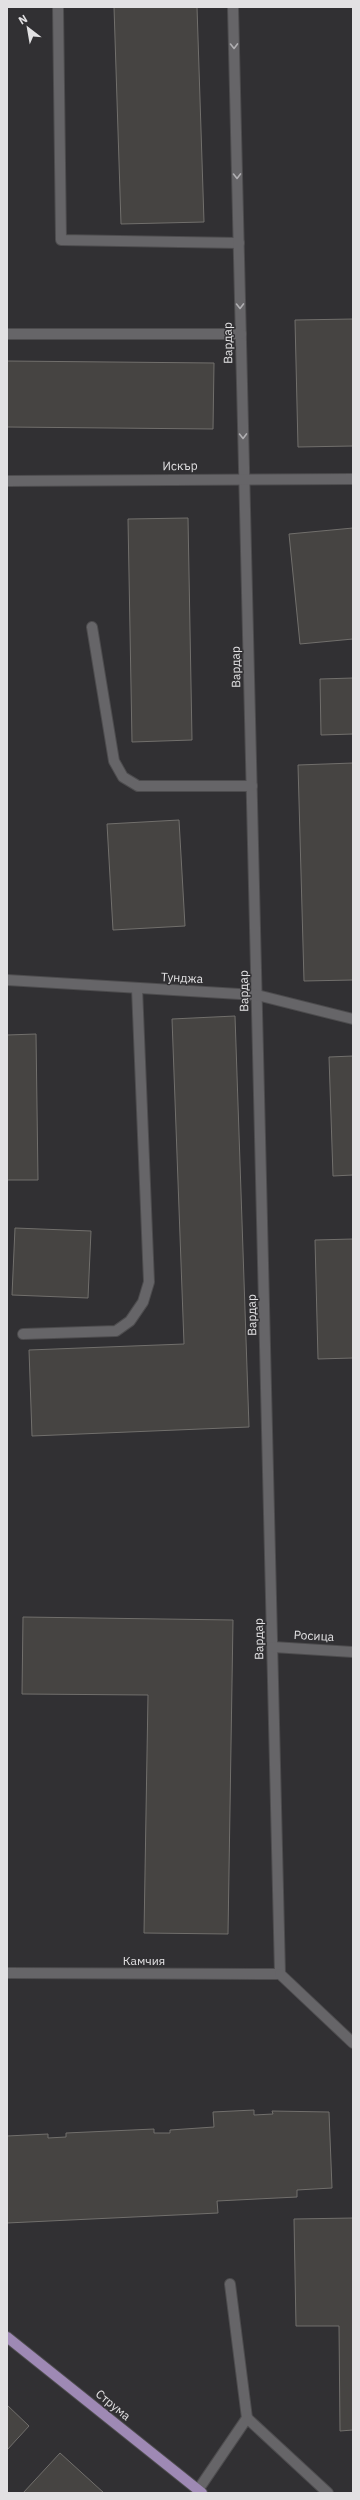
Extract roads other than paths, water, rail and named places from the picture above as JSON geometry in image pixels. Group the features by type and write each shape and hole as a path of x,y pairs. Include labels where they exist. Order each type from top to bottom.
{"main road":[{"name":"Струма","path":"7,2337 200,2491"}],"street":[{"path":"58,7 61,240 239,243"},
{"name":"Вардар","path":"233,7 280,1974"},
{"path":"7,334 241,334"},
{"name":"Искър","path":"7,481 244,478 353,479"},
{"path":"92,627 114,761 123,777 138,786 252,786"},
{"name":"Тунджа","path":"7,980 257,995 353,1019"},
{"path":"23,1334 116,1331 130,1321 143,1302 149,1282 137,988"},
{"name":"Росица","path":"273,1647 353,1652"},
{"name":"Камчия","path":"7,1973 280,1974"},
{"path":"280,1974 353,2043"},
{"path":"200,2491 246,2418 230,2284"},
{"path":"246,2418 328,2493"}]}
